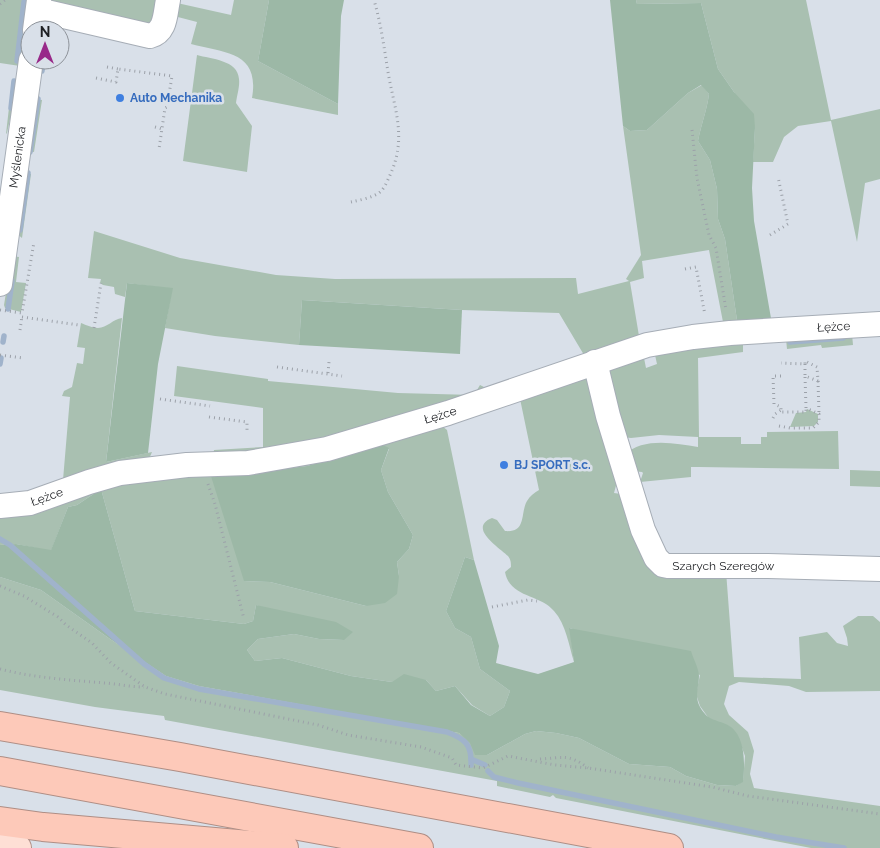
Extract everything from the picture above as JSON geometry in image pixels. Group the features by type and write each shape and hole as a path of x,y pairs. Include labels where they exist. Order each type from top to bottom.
{"highway":[{"path":"0,716 78,740"},
{"path":"0,726 669,848"},
{"path":"0,771 420,848"},
{"path":"0,821 43,827 284,848"}],"main road":[{"path":"0,843 17,848"}],"street":[{"path":"37,13 150,36 157,34 161,30 168,0"},
{"name":"Myślenicka","path":"0,284 4,225 29,70"},
{"name":"Łężce","path":"0,506 30,503 89,482 152,468 248,462 327,449 448,413 595,362 648,346 693,337 880,324"},
{"name":"Szarych Szeregów","path":"595,362 608,416 643,530 658,562 668,566 880,569"}],"path":[{"path":"0,4 5,0"},
{"path":"351,202 365,199 380,192 386,184 398,153 399,128 396,107 388,73 382,31 374,0"},
{"path":"107,67 172,76 159,150"},
{"path":"96,78 116,82 118,69"},
{"path":"155,127 162,128"},
{"path":"692,130 692,145 697,178 709,235 716,248 726,310"},
{"path":"770,235 788,224 778,177"},
{"path":"20,330 34,242"},
{"path":"685,269 696,267 705,316"},
{"path":"94,328 101,282"},
{"path":"0,310 79,325"},
{"path":"0,355 23,358"},
{"path":"779,426 784,428 813,428 819,422 817,367 805,361 805,364 781,363"},
{"path":"328,373 329,362"},
{"path":"781,376 773,376 773,402 775,405 779,405 781,412 806,412 805,364"},
{"path":"277,367 342,376"},
{"path":"805,376 818,382"},
{"path":"160,399 210,406"},
{"path":"806,408 818,414"},
{"path":"773,418 781,409"},
{"path":"209,416 247,422 247,432"},
{"path":"205,464 205,474 216,504 244,619"},
{"path":"0,586 24,596 58,617 92,644 111,663 145,687 165,694 318,724 348,735 421,747 452,758 456,765 483,768 508,756 555,765 712,786 766,799 880,814"},
{"path":"492,607 528,600 538,601"},
{"path":"0,669 68,681 145,687"},
{"path":"534,760 560,756 571,758 588,768"}],"green space":[{"path":"0,0 30,0 27,20 20,20 20,66 0,63"},
{"path":"46,0 162,0 158,18 146,26"},
{"path":"234,0 269,0 258,61 338,104 338,115 252,98 253,83 251,71 245,63 238,57 228,53 191,44 197,22 174,16 177,3 231,15"},
{"path":"269,0 344,0 341,16 338,104 258,61"},
{"path":"610,0 636,0 637,4 701,3 718,69 734,92 754,114 752,188 754,221 772,324 738,327 725,239 718,219 717,189 710,160 698,141 709,94 701,85 688,93 647,130 630,131 623,126"},
{"path":"636,0 806,0 831,120 880,109 880,179 865,183 857,242 831,121 798,126 784,137 773,162 753,162 755,128 718,69 701,3 637,4"},
{"path":"197,55 223,61 234,68 237,73 239,85 236,103 252,126 247,172 183,161"},
{"path":"12,81 19,81 15,114 10,119 6,134"},
{"path":"702,85 709,94 698,141 710,160 717,189 718,219 725,239 738,327 723,322 709,250 642,261 644,278 630,282 640,342 587,360 559,313 462,310 302,300 299,345 215,336 165,328 172,289 127,283 125,297 115,294 114,287 100,283 101,279 88,278 94,231 180,258 276,275 335,279 576,278 578,294 629,281 626,279 641,255 623,126 630,131 647,130 688,93"},
{"path":"34,99 42,100 34,152 27,151"},
{"path":"25,173 31,174 22,238 16,233"},
{"path":"12,256 19,257 16,282 26,283 21,312 5,308 4,305"},
{"path":"127,283 173,288 158,364 148,453 106,462"},
{"path":"302,300 462,310 460,354 299,345"},
{"path":"122,318 106,462 152,452 149,459 63,480 70,397 62,396 64,391 72,387 77,363 83,364 85,348 77,347 81,323 94,328 101,328"},
{"path":"852,334 853,345 822,348 821,345 787,349 786,339"},
{"path":"743,339 743,352 698,358 699,437 741,437 741,444 761,444 761,437 767,437 767,432 838,431 839,469 691,467 691,477 640,482 643,473 632,471 624,455 632,449 649,444 669,443 698,447 698,437 659,435 623,437 605,371 644,358 646,368 657,364 655,355"},
{"path":"177,366 268,379 268,381 398,393 474,395 480,385 490,390 488,394 334,442 279,453 276,446 266,447 263,455 215,459 211,457 214,450 263,447 263,408 174,396"},
{"path":"571,377 587,378 618,478 614,493 628,495 650,559 726,571 734,677 801,679 799,637 827,632 837,643 848,646 843,626 858,616 873,616 880,622 880,691 806,692 789,686 739,682 729,686 724,704 729,715 748,732 754,751 750,774 754,788 880,806 880,848 811,848 556,798 553,795 550,797 497,786 497,781 165,720 164,716 95,707 0,690 0,577 41,590 166,676 199,686 459,733 487,755 525,734 536,731 556,733 579,738 629,764 670,767 686,776 717,785 736,786 743,781 745,756 738,737 729,726 710,720 700,706 696,694 700,675 570,628 574,662 558,616 541,601 513,587 505,572 511,567 510,559 484,532 485,522 492,518 497,520 505,531 517,529 522,521 527,501 539,490 519,394"},
{"path":"807,409 818,414 818,422 814,426 790,427 796,413 806,412"},
{"path":"442,426 447,430 474,560 465,557 446,611 455,628 471,637 480,669 510,691 504,707 490,716 472,705 455,686 436,691 426,680 392,682 351,676 282,658 255,661 247,650 258,639 294,634 319,639 344,640 256,605 253,621 244,624 135,611 101,489 77,505 68,507 51,551 16,544 0,545 0,512 77,492","holes":["380,444 389,449 381,470 388,492 413,535 409,549 397,562 399,576 366,606 270,582 244,581 273,470 307,466"]},
{"path":"381,444 389,448 381,470 388,492 413,535 409,549 397,562 399,576 397,594 385,603 366,606 270,582 244,581 210,473 273,470 307,466"},
{"path":"850,470 880,471 880,487 850,486"},
{"path":"101,489 135,611 244,624 253,621 256,605 336,622 353,632 344,640 319,639 294,634 258,639 247,650 255,661 282,658 351,676 392,682 404,674 426,680 436,691 455,686 471,705 490,716 504,707 510,691 480,669 471,637 455,628 446,611 465,557 474,560 499,646 496,663 538,674 574,662 569,628 691,651 699,673 698,703 703,712 709,717 728,725 738,736 744,759 743,782 736,786 717,785 686,776 670,767 629,764 579,738 556,733 536,731 525,734 487,755 475,755 470,743 459,733 199,686 166,676 41,590 0,577 0,545 16,544 51,550 68,507 77,505"}],"waterway":[{"path":"17,61 24,2"},
{"path":"11,108 14,81"},
{"path":"30,152 38,99"},
{"path":"20,230 28,173"},
{"path":"8,309 12,281"},
{"path":"3,342 4,336"},
{"path":"790,342 843,338"},
{"path":"0,364 1,358"},
{"path":"0,539 10,545 144,664 164,678 199,689 447,732 463,740 469,747 471,765"},
{"path":"471,759 485,765"},
{"path":"488,771 494,777 518,783 776,837 844,848"}],"place":[{"name":"Auto Mechanika","path":"120,98"},
{"name":"BJ SPORT s.c.","path":"504,465"}]}
